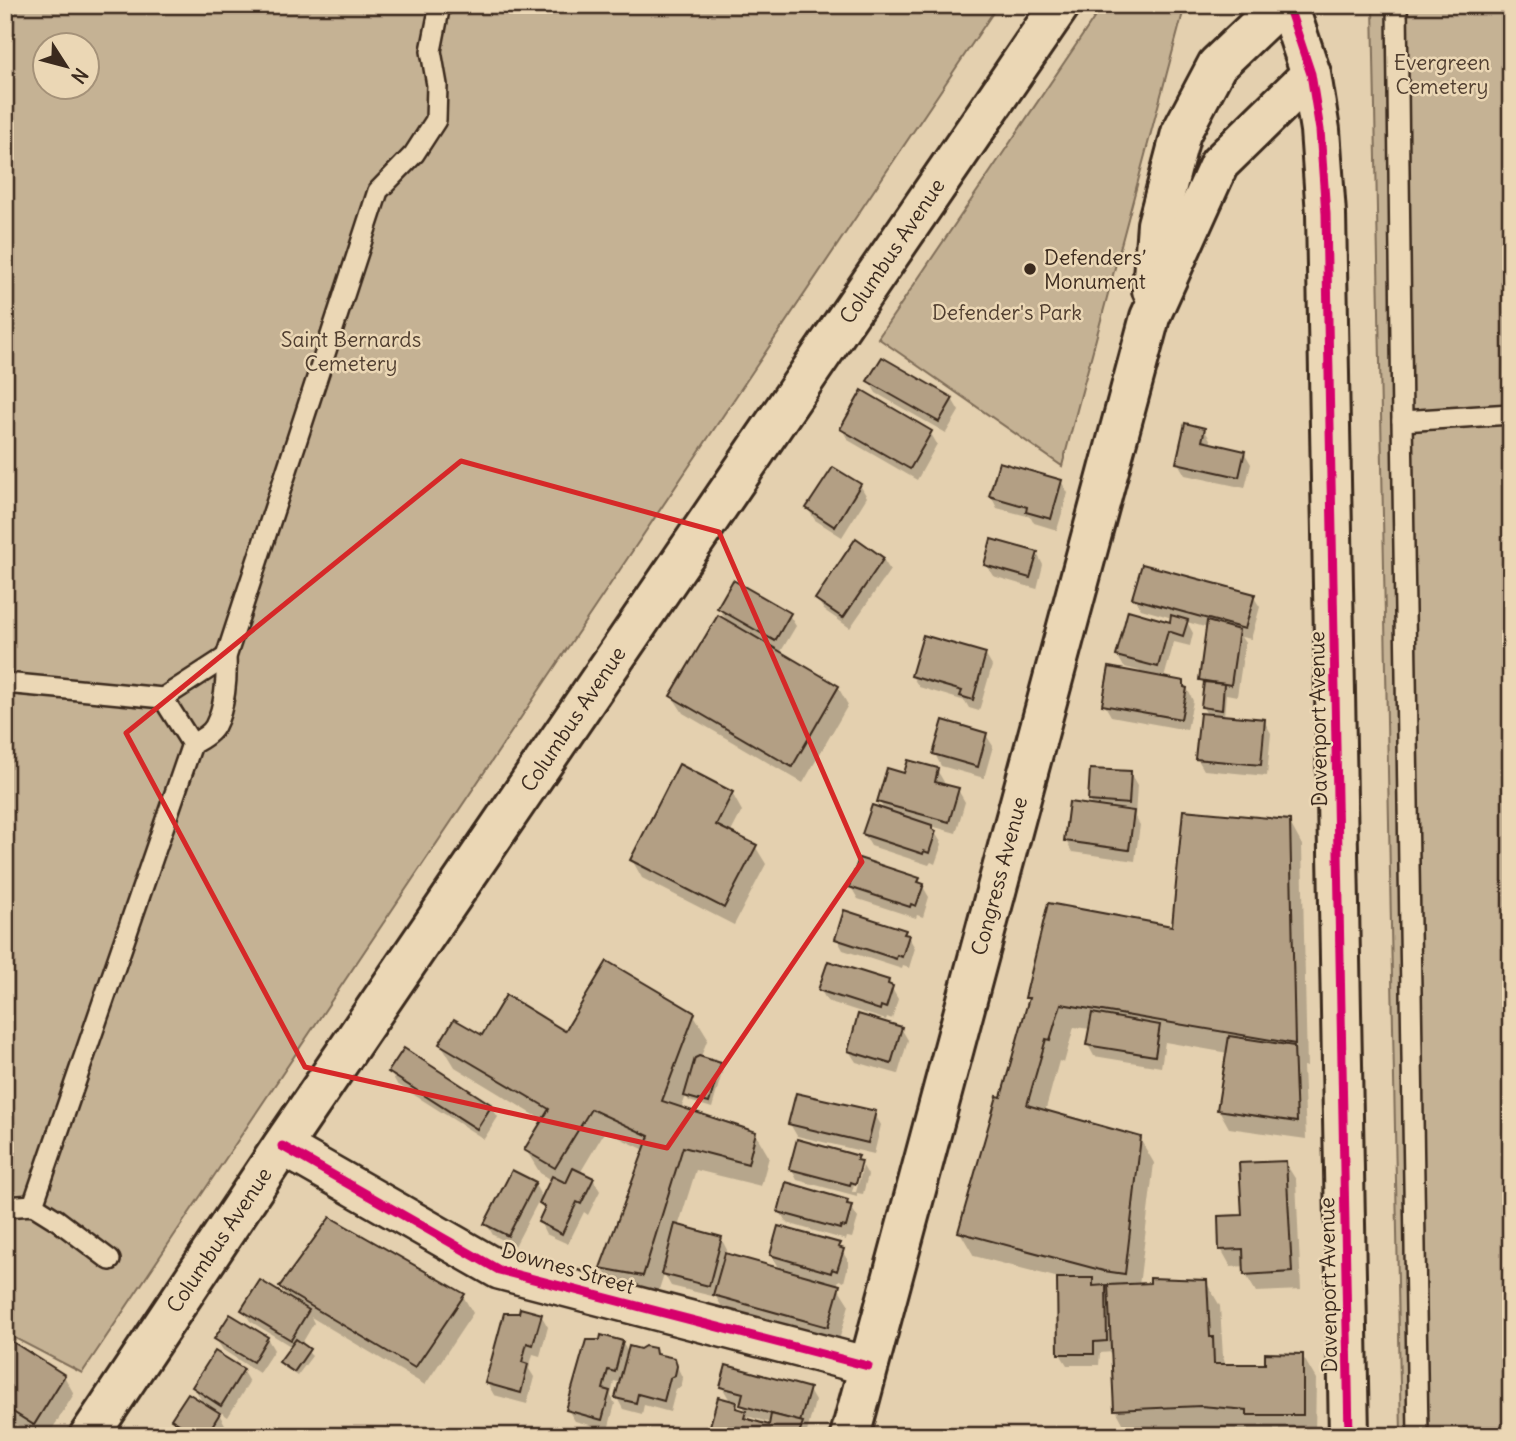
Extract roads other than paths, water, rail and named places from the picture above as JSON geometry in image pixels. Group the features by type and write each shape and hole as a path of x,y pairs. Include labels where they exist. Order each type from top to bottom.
{"main road":[{"name":"Columbus Avenue","path":"89,1436 282,1146 1060,5"},
{"name":"Congress Avenue","path":"1150,317 1157,224 1181,133 1217,65 1280,5"},
{"name":"Davenport Avenue","path":"1288,5 1311,74 1320,130 1326,214 1349,1436"},
{"name":"Congress Avenue","path":"850,1436 1150,317 1219,164 1311,74"}],"street":[{"name":"Downes Street","path":"282,1146 499,1270 868,1366"}],"lane":[{"path":"33,1205 192,744 215,727 227,681 226,657 378,191 414,154 436,120 438,85 431,51 440,5"},
{"path":"1397,5 1419,1436"},
{"path":"1402,421 1511,414"},
{"path":"5,683 163,698 226,657"},
{"path":"163,698 192,744"},
{"path":"5,1207 33,1205 110,1260"}],"place":[{"name":"Defenders’ Monument","path":"1030,269"}],"park label":[{"name":"Evergreen Cemetery","path":"1442,74"},
{"name":"Defender's Park","path":"1007,312"},
{"name":"Saint Bernards Cemetery","path":"351,351"}]}
